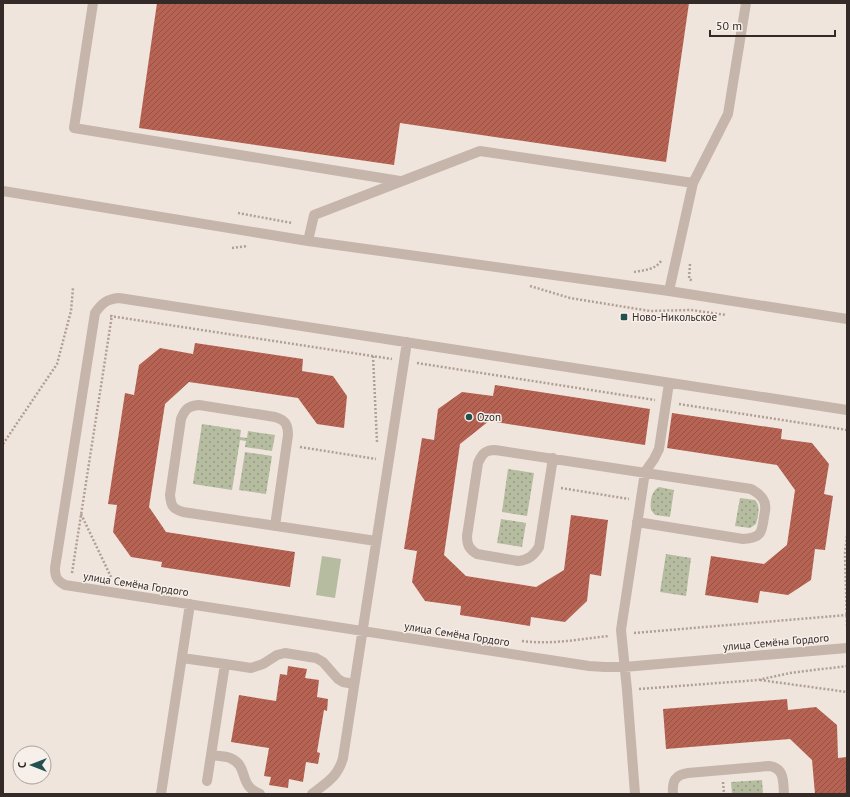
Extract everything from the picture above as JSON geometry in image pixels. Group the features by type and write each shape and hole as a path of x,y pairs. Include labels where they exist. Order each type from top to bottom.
{"street":[{"path":"92,3 74,128 400,181"},
{"path":"669,291 693,182 728,114 746,3"},
{"path":"308,241 314,215 480,150 693,182"},
{"path":"3,191 308,241 669,291 847,319"},
{"path":"68,585 57,580 55,568 95,313 101,305 114,298 847,410"},
{"path":"312,794 335,776 341,765 407,342"},
{"path":"635,794 621,634 644,472 654,459 659,449 669,383"},
{"path":"275,526 287,445 288,429 286,424 282,419 275,417 199,405 192,406 187,409 181,419 170,495 170,502 177,510 183,512 275,526 376,541"},
{"path":"553,458 540,546 535,554 530,558 518,561 477,554 472,551 467,542 467,536 478,463 480,456 489,450 553,458 751,489 759,493 766,506 762,531 757,536 751,538 637,522"},
{"name":"улица Семёна Гордого","path":"68,585 590,666 624,667 847,648"},
{"path":"161,794 190,604"},
{"path":"182,658 251,668 285,653 316,658 324,662 338,679 343,682 354,684"},
{"path":"207,781 224,664"},
{"path":"211,755 230,758 235,761 242,769 246,784 254,792 260,794"},
{"path":"673,794 672,787 674,781 681,774 774,766 781,772 784,794"}],"path":[{"path":"232,248 246,246 254,247"},
{"path":"632,272 652,269 660,263 663,257"},
{"path":"690,259 689,279 695,282"},
{"path":"529,286 570,298 650,311 692,310 730,316"},
{"path":"3,444 57,364 71,311 73,288"},
{"path":"68,585 81,514 114,298"},
{"path":"95,313 847,430"},
{"path":"373,356 377,443"},
{"path":"287,445 388,461"},
{"path":"549,486 640,500"},
{"path":"81,514 111,577"},
{"path":"847,536 845,553 847,626"},
{"path":"542,642 558,642 621,634 847,615"},
{"path":"627,690 758,680 790,673 847,666"},
{"path":"758,680 847,692"}],"green space":[{"path":"202,424 241,430 240,437 247,438 248,431 275,435 272,451 245,447 246,441 240,440 232,490 193,484"},
{"path":"245,452 272,456 266,494 239,490"},
{"path":"508,469 534,473 527,516 502,512"},
{"path":"659,487 674,490 670,517 655,515 651,510 651,500 654,491"},
{"path":"740,498 755,500 758,505 756,524 750,528 735,526"},
{"path":"501,519 526,523 522,547 497,543"},
{"path":"666,554 691,558 686,596 660,592"},
{"path":"322,556 341,559 335,598 316,595"},
{"path":"762,780 763,794 732,794 731,782"}],"building":[{"path":"157,3 689,3 666,162 400,123 394,165 139,128"},
{"path":"195,343 303,359 302,371 333,376 347,396 344,428 317,424 298,398 189,382 165,404 149,507 166,532 295,552 290,587 161,567 162,562 131,557 113,532 117,505 108,504 125,393 134,395 139,365 160,348 193,354"},
{"path":"495,385 650,409 645,445 489,421 460,444 444,555 466,576 536,587 564,570 571,515 608,520 601,576 590,574 587,601 565,622 531,617 530,626 460,615 461,606 425,601 412,582 417,551 404,549 422,438 434,440 438,409 462,392 493,396"},
{"path":"672,413 782,429 781,439 812,443 829,464 824,494 833,496 825,550 815,549 811,580 788,595 760,591 758,603 705,595 711,556 764,564 787,545 795,490 777,465 667,448"},
{"path":"288,666 307,669 305,678 319,680 317,697 328,699 327,711 324,710 317,752 320,753 318,764 306,762 303,782 289,779 288,788 269,785 271,777 264,776 269,748 231,742 239,695 276,701 280,674 287,675"},
{"path":"787,699 788,710 816,707 837,725 838,758 847,757 847,794 815,794 812,760 790,739 666,749 663,709"}],"place":[{"name":"Ново-Никольское","path":"624,317"},
{"name":"Ozon","path":"469,417"}]}
